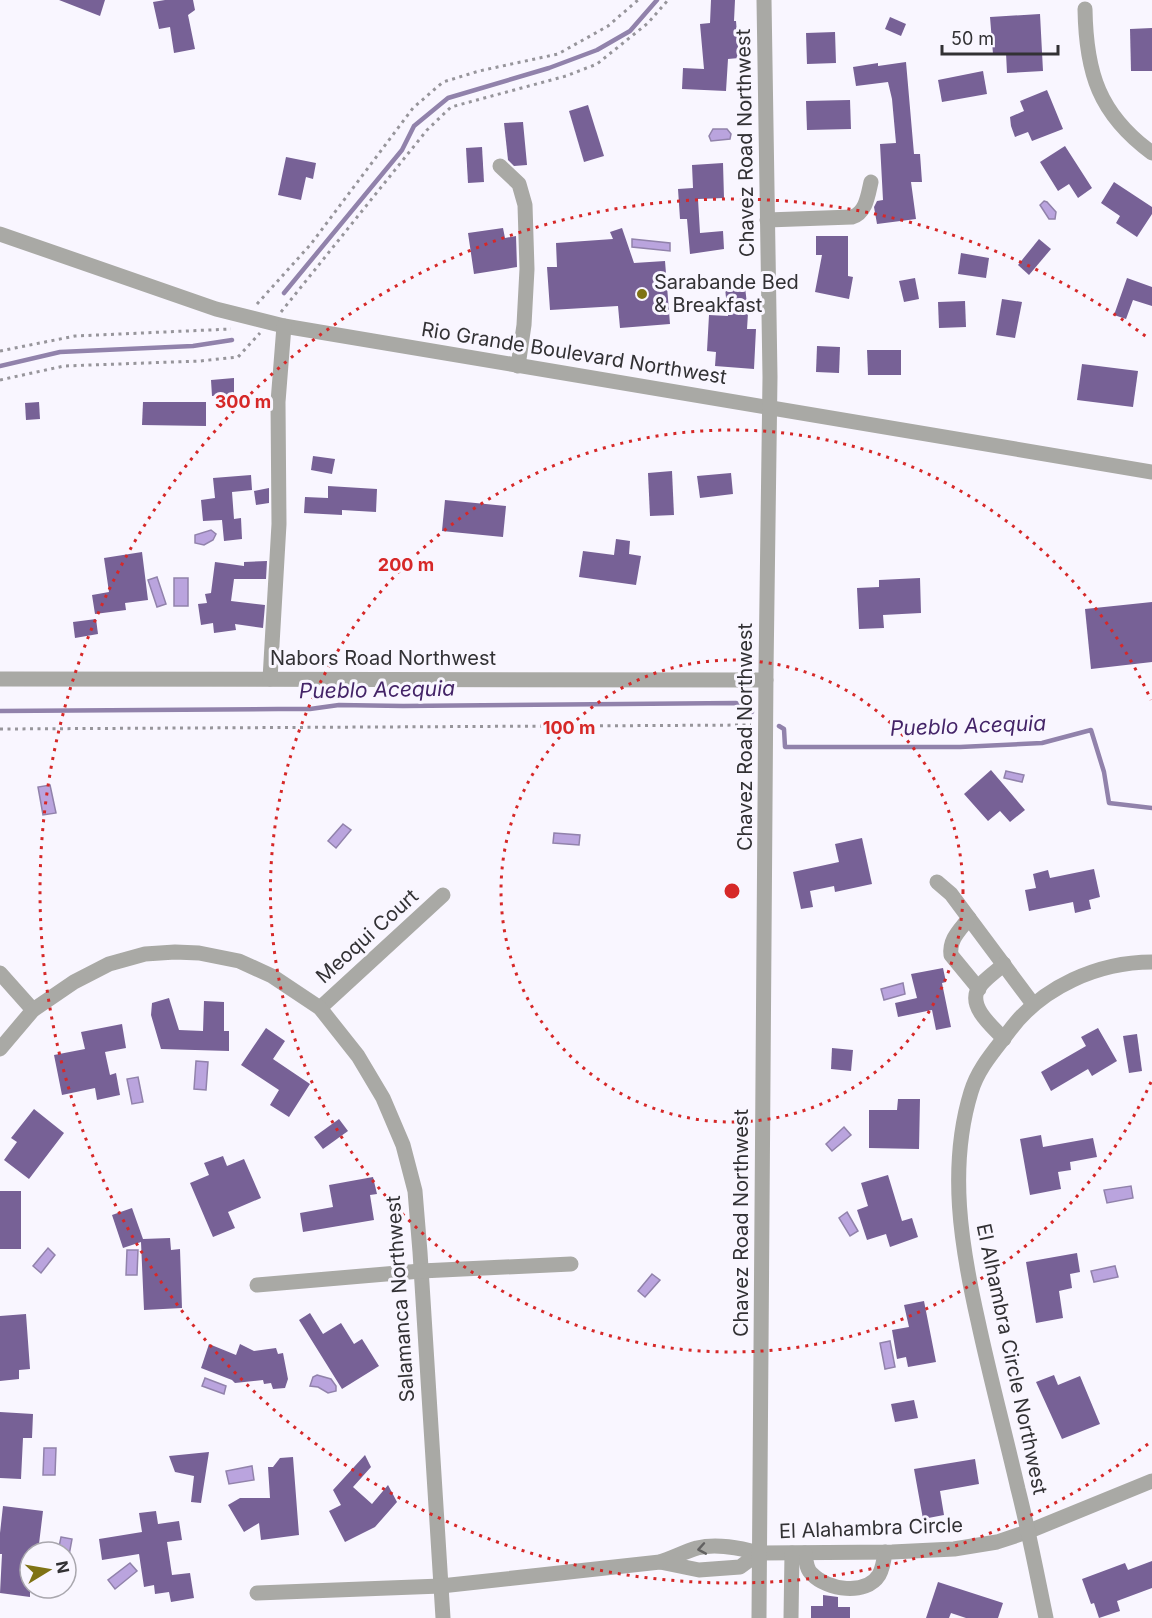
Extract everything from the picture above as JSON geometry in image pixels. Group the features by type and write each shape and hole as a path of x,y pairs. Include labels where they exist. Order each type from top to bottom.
{"street":[{"name":"Chavez Road Northwest","path":"759,1618 765,725 770,407 764,0"},
{"path":"1085,9 1085,42 1089,64 1097,86 1116,119 1128,134 1152,153"},
{"path":"500,166 519,184 525,205 527,269 524,325 518,366"},
{"path":"767,220 858,216 862,211 871,182"},
{"name":"Rio Grande Boulevard Northwest","path":"0,234 216,309 277,324 1152,472"},
{"path":"270,679 279,524 277,324"},
{"name":"Nabors Road Northwest","path":"0,679 766,680"},
{"path":"937,882 951,894 1034,1004"},
{"name":"Meoqui Court","path":"320,1008 443,895"},
{"path":"969,918 952,940 951,955 979,988"},
{"name":"Salamanca Northwest","path":"0,1049 33,1010 74,982 109,964 145,954 175,952 199,953 239,961 272,976 320,1008 358,1056 383,1098 403,1145 414,1191 443,1618"},
{"name":"El Alhambra Circle Northwest","path":"1046,1618 1019,1490 998,1413 965,1262 959,1214 964,1121 972,1089 984,1064 1018,1019 1034,1004 1061,987 1094,972 1128,962 1152,962"},
{"path":"1004,964 979,988 976,1000 978,1008 1004,1038"},
{"path":"0,973 33,1010"},
{"path":"257,1285 421,1271 571,1264"},
{"name":"El Alahambra Circle","path":"660,1562 697,1548 709,1546 740,1548 759,1553 885,1552 954,1549 997,1542 1152,1481"},
{"path":"798,1553 815,1577 834,1587 849,1588 863,1586 872,1582 879,1575 885,1552"},
{"path":"257,1593 441,1586 660,1562 699,1570 740,1567 759,1553"},
{"path":"791,1618 798,1553"}],"path":[{"path":"0,351 75,336 231,329 260,302 311,244 413,108 443,82 479,70 558,54 608,26 638,0"},
{"path":"0,380 64,366 200,361 237,357 277,324 283,310 427,130 451,107 566,76 597,64 648,23 668,0"},
{"path":"0,729 765,725"}],"shaded area":[{"path":"713,129 727,129 731,134 730,139 711,141 709,136"},
{"path":"1044,201 1056,212 1055,219 1049,219 1040,205"},
{"path":"632,239 670,243 670,251 632,247"},
{"path":"211,530 216,534 213,540 204,545 195,543 195,535"},
{"path":"157,577 166,604 157,607 148,580"},
{"path":"174,578 188,578 188,606 174,606"},
{"path":"1006,771 1024,775 1022,782 1004,778"},
{"path":"50,785 56,813 43,815 38,787"},
{"path":"343,824 351,830 336,848 328,841"},
{"path":"554,833 580,835 579,845 553,843"},
{"path":"903,983 905,994 884,1000 881,989"},
{"path":"196,1061 208,1062 206,1090 194,1089"},
{"path":"138,1077 143,1102 132,1104 127,1079"},
{"path":"844,1127 851,1135 832,1151 826,1144"},
{"path":"1131,1186 1133,1198 1107,1203 1104,1190"},
{"path":"847,1212 858,1231 850,1236 839,1218"},
{"path":"48,1248 55,1255 41,1273 33,1266"},
{"path":"127,1250 138,1250 137,1275 126,1275"},
{"path":"1115,1266 1118,1277 1094,1282 1091,1271"},
{"path":"652,1274 660,1280 645,1297 638,1291"},
{"path":"890,1341 895,1367 885,1369 880,1343"},
{"path":"317,1375 331,1379 336,1386 336,1391 328,1393 318,1387 310,1386 313,1377"},
{"path":"205,1378 226,1386 224,1394 202,1386"},
{"path":"44,1448 56,1448 55,1475 43,1475"},
{"path":"252,1466 254,1480 229,1484 226,1471"},
{"path":"61,1537 72,1539 72,1540 60,1540"},
{"path":"130,1563 137,1571 115,1589 108,1580"}],"building":[{"path":"59,0 105,0 100,16"},
{"path":"193,0 195,10 188,15 195,49 174,53 170,27 159,29 153,2"},
{"path":"711,0 735,0 734,21 736,21 739,58 728,59 726,91 682,89 683,68 704,69 700,24 710,23"},
{"path":"1040,14 1043,71 1007,73 1006,53 993,54 990,17"},
{"path":"890,17 906,24 901,36 885,29"},
{"path":"1152,28 1152,71 1131,71 1130,29"},
{"path":"835,32 836,63 807,64 806,33"},
{"path":"906,62 914,154 920,154 922,182 911,182 916,219 877,224 874,207 877,201 883,200 880,144 896,143 892,99 888,82 856,86 853,67"},
{"path":"983,71 987,94 942,102 938,80"},
{"path":"1047,90 1063,129 1032,141 1028,132 1015,137 1010,117 1024,111 1020,101"},
{"path":"850,100 851,129 807,130 806,101"},
{"path":"588,105 604,156 584,162 569,111"},
{"path":"523,122 527,165 514,166 508,160 504,123"},
{"path":"1065,146 1092,188 1078,198 1069,184 1058,191 1040,162"},
{"path":"482,147 484,182 468,183 466,148"},
{"path":"286,157 316,163 313,179 306,177 301,200 278,195"},
{"path":"723,163 724,198 698,199 700,233 723,231 724,249 690,254 687,219 680,219 678,189 693,188 692,165"},
{"path":"1114,182 1152,207 1152,214 1137,237 1116,223 1120,216 1101,203"},
{"path":"503,228 505,238 516,236 517,267 474,274 468,233"},
{"path":"622,228 634,263 665,261 670,324 620,328 618,306 550,310 547,267 557,267 556,243 613,239 610,232"},
{"path":"816,236 848,236 848,276 853,277 849,299 815,292 822,255 816,255"},
{"path":"1039,239 1051,249 1029,275 1018,265"},
{"path":"961,253 989,258 986,278 958,274"},
{"path":"744,278 748,313 747,329 756,329 754,369 715,366 716,352 707,351 709,315 728,316 724,279"},
{"path":"915,278 919,299 904,302 899,281"},
{"path":"1127,278 1152,287 1152,306 1133,300 1126,319 1114,315"},
{"path":"1002,299 1022,302 1015,338 996,335"},
{"path":"965,301 966,327 939,328 938,302"},
{"path":"817,346 840,347 839,373 816,372"},
{"path":"867,350 901,350 901,375 868,375"},
{"path":"1082,364 1138,371 1133,407 1077,400"},
{"path":"234,378 234,395 212,396 211,380"},
{"path":"39,402 40,419 26,420 25,403"},
{"path":"143,402 206,402 206,426 142,425"},
{"path":"313,456 335,459 332,474 311,470"},
{"path":"672,471 674,515 650,516 648,473"},
{"path":"731,473 733,494 700,498 697,476"},
{"path":"251,475 252,490 232,492 234,519 241,518 242,539 224,541 222,520 203,521 201,500 215,498 213,478"},
{"path":"328,486 377,489 376,512 342,510 342,515 304,513 305,497 328,498"},
{"path":"269,488 269,503 256,505 254,491"},
{"path":"445,500 506,506 503,537 442,531"},
{"path":"616,539 630,541 629,554 641,556 636,585 579,577 583,551 614,555"},
{"path":"142,552 148,600 125,603 126,610 95,614 92,595 109,592 104,558"},
{"path":"267,561 266,579 234,579 231,601 265,605 263,628 235,624 236,630 214,633 213,623 201,625 198,604 207,603 205,594 211,593 215,562 244,566 244,562"},
{"path":"920,578 921,613 883,615 884,628 859,629 857,588 879,587 879,580"},
{"path":"1152,602 1152,662 1091,669 1085,609"},
{"path":"96,619 98,634 75,638 73,622"},
{"path":"991,770 1025,810 1010,822 1000,811 988,821 964,794"},
{"path":"862,838 872,884 835,892 834,886 810,891 813,907 801,909 793,872 839,862 835,844"},
{"path":"1094,869 1100,897 1089,900 1091,909 1075,913 1073,902 1029,911 1025,890 1036,888 1033,874 1048,870 1050,878"},
{"path":"943,968 946,982 942,983 951,1027 936,1030 932,1010 898,1017 895,1003 917,998 911,974"},
{"path":"169,998 179,1030 203,1031 204,1001 224,1002 224,1031 229,1031 229,1051 161,1049 151,1015 152,1003"},
{"path":"122,1024 126,1048 105,1052 110,1075 116,1073 120,1095 97,1100 95,1088 62,1095 54,1055 85,1049 81,1032"},
{"path":"266,1028 285,1041 273,1059 310,1084 289,1117 270,1105 279,1090 241,1065"},
{"path":"1098,1028 1117,1061 1092,1076 1088,1069 1051,1091 1041,1072 1086,1046 1081,1037"},
{"path":"1137,1034 1142,1071 1129,1073 1123,1036"},
{"path":"832,1048 853,1050 851,1071 831,1069"},
{"path":"898,1099 920,1099 919,1149 869,1148 869,1110 897,1110"},
{"path":"34,1109 64,1133 29,1179 4,1160 17,1142 11,1138"},
{"path":"339,1119 348,1131 323,1149 314,1137"},
{"path":"1041,1135 1043,1147 1093,1138 1097,1157 1070,1162 1071,1170 1058,1172 1061,1189 1030,1195 1020,1139"},
{"path":"223,1156 227,1166 244,1159 261,1198 228,1212 235,1228 213,1237 190,1183 209,1175 204,1163"},
{"path":"888,1175 902,1221 912,1218 918,1237 890,1247 886,1234 867,1240 857,1210 868,1206 861,1183"},
{"path":"373,1177 377,1194 370,1195 374,1220 303,1232 300,1213 333,1207 329,1185"},
{"path":"0,1191 21,1191 21,1249 0,1249"},
{"path":"132,1208 143,1239 170,1238 171,1250 180,1249 182,1308 144,1310 141,1242 123,1248 112,1215"},
{"path":"1077,1253 1080,1272 1070,1274 1072,1288 1059,1291 1063,1318 1036,1323 1026,1262"},
{"path":"924,1301 936,1362 908,1367 906,1357 897,1359 892,1330 909,1327 904,1305"},
{"path":"310,1313 323,1334 341,1323 354,1344 362,1339 379,1366 342,1389 299,1320"},
{"path":"26,1314 30,1369 19,1370 19,1379 0,1381 0,1316"},
{"path":"209,1344 236,1355 240,1344 254,1351 276,1348 278,1354 283,1353 288,1379 285,1388 273,1389 271,1383 264,1384 263,1380 235,1383 201,1368"},
{"path":"1054,1375 1058,1385 1080,1376 1100,1424 1062,1439 1036,1382"},
{"path":"914,1400 918,1418 895,1422 891,1404"},
{"path":"0,1412 33,1414 32,1438 23,1438 21,1479 0,1478"},
{"path":"209,1452 201,1503 191,1502 194,1476 175,1472 169,1456"},
{"path":"365,1455 371,1467 353,1487 372,1504 388,1485 397,1502 375,1527 345,1542 329,1511 341,1505 333,1490"},
{"path":"293,1457 299,1535 261,1540 259,1523 244,1532 228,1505 240,1498 270,1498 268,1467 273,1467 280,1458"},
{"path":"975,1459 979,1484 940,1491 944,1515 923,1519 914,1469"},
{"path":"3,1506 43,1511 39,1540 18,1540 18,1595 0,1593 2,1554 0,1554"},
{"path":"156,1511 158,1524 179,1521 182,1540 167,1542 172,1575 190,1573 194,1598 171,1602 169,1592 155,1594 154,1585 144,1587 139,1554 102,1560 99,1539 142,1532 139,1513"},
{"path":"1152,1561 1152,1588 1117,1601 1120,1611 1099,1618 1082,1579 1125,1563 1128,1570"},
{"path":"938,1582 1003,1603 998,1618 966,1618 951,1613 949,1618 926,1618"},
{"path":"823,1595 838,1597 838,1607 850,1607 850,1618 811,1618 811,1606 823,1606"}],"waterway":[{"path":"284,293 402,150 414,126 448,98 549,68 597,50 630,31 657,0"},
{"path":"0,366 60,352 193,346 232,340"},
{"name":"Pueblo Acequia","path":"0,711 310,709 339,705 736,703 752,712"},
{"name":"Pueblo Acequia","path":"779,726 784,729 785,747 960,747 1042,743 1091,730 1104,772 1109,803 1152,808"}],"place":[{"name":"Sarabande Bed & Breakfast","path":"642,294"}]}
